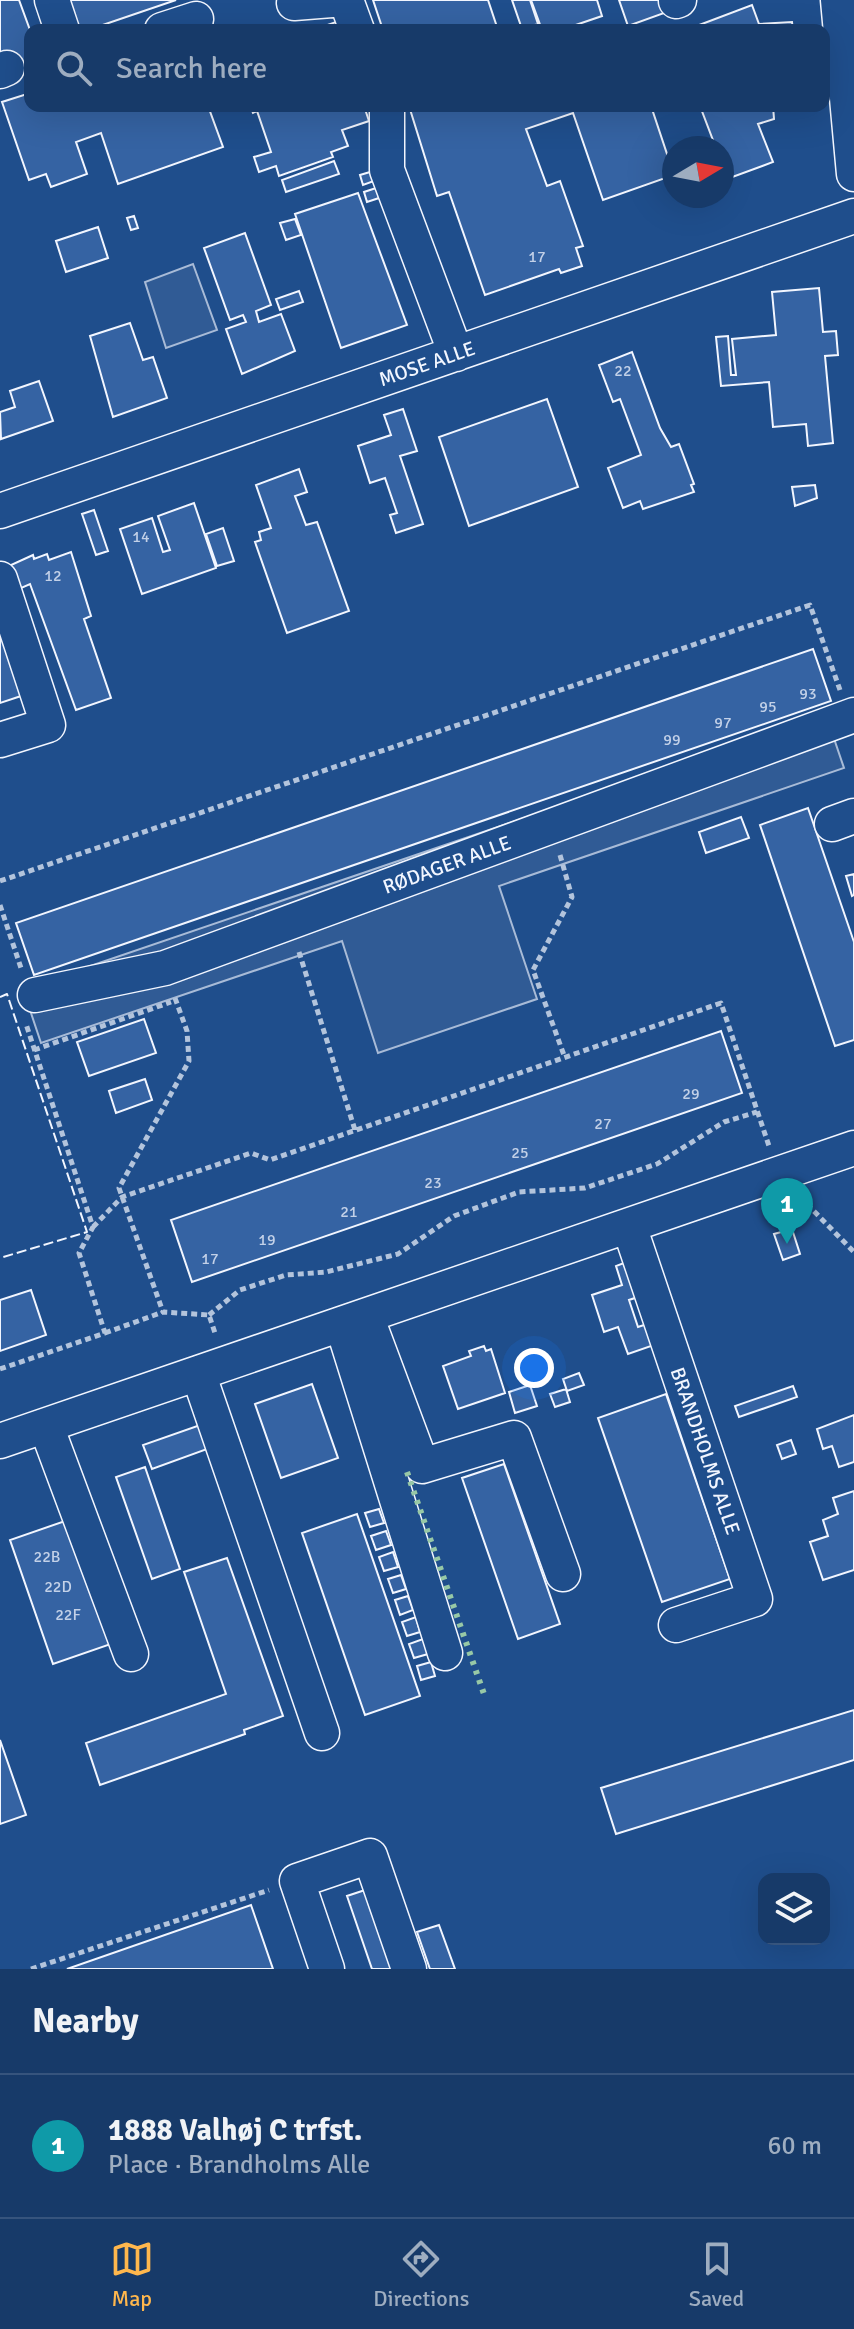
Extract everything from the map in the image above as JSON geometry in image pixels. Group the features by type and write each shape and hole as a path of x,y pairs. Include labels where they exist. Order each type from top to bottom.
{"street":[{"path":"52,0 60,24"},
{"path":"294,3 332,0"},
{"path":"346,0 355,24"},
{"path":"838,0 854,174"},
{"path":"181,24 196,19"},
{"path":"387,112 387,170 456,354"},
{"name":"MOSE ALLE","path":"0,511 854,216"},
{"path":"0,579 48,725 0,740"},
{"name":"RØDAGER ALLE","path":"35,995 165,968 852,716"},
{"path":"0,1441 854,1148"},
{"name":"BRANDHOLMS ALLE","path":"629,1226 755,1599 676,1625"},
{"path":"354,1320 422,1466 514,1438 563,1574"},
{"path":"354,1320 445,1653"},
{"path":"211,1369 322,1733"},
{"path":"46,1426 131,1654"},
{"path":"327,1969 297,1881 370,1856 409,1969"}],"path":[{"path":"0,881 810,605 852,716"},
{"path":"552,827 572,897 533,970 565,1058"},
{"path":"0,905 25,979 35,995 21,1009 93,1227"},
{"path":"290,923 355,1130"},
{"path":"163,1312 119,1188 189,1061 187,1031 165,968"},
{"path":"34,1050 176,1000"},
{"path":"105,1333 79,1253 93,1227 122,1197 251,1153 270,1160 721,1003 778,1174 854,1252"},
{"path":"0,1369 163,1312 209,1315 240,1290 274,1279 326,1272 398,1254 454,1216 519,1192 585,1188 657,1164 724,1122 757,1112"},
{"path":"209,1315 211,1369"},
{"path":"31,1969 297,1881"}],"shaded area":[{"path":"193,264 217,330 166,348 145,282"},
{"path":"826,715 844,768 499,886 537,999 378,1053 342,941 41,1043 23,989"}],"building":[{"path":"0,0 19,0 28,24 24,24 24,74 16,55 0,61"},
{"path":"63,0 176,0 106,24 71,24"},
{"path":"373,0 488,0 496,24 381,24"},
{"path":"512,0 530,0 538,24 520,24"},
{"path":"531,0 597,0 602,16 579,24 540,24"},
{"path":"619,0 662,0 667,12 627,24"},
{"path":"752,5 759,24 702,24"},
{"path":"24,95 24,112 210,112 223,147 118,184 101,133 76,142 87,174 51,187 46,174 29,180 2,102"},
{"path":"257,112 366,112 369,121 342,130 348,146 331,152 333,157 279,176 276,166 259,172 254,157 271,152"},
{"path":"411,112 653,112 662,139 662,179 603,200 573,113 526,129 547,186 560,181 583,246 576,248 582,266 561,273 559,269 485,295 449,192 437,196"},
{"path":"702,112 773,112 774,119 758,124 773,162 734,176 734,136 711,136"},
{"path":"334,161 339,174 286,192 282,180"},
{"path":"370,172 374,181 363,185 360,175"},
{"path":"376,188 379,198 367,202 364,192"},
{"path":"358,193 407,325 341,348 295,214"},
{"path":"134,216 138,228 131,230 127,218"},
{"path":"295,219 301,235 286,240 280,223"},
{"path":"98,227 108,258 66,272 56,241"},
{"path":"245,233 271,305 256,311 259,322 281,314 295,351 242,374 226,329 246,322 243,315 230,320 204,248"},
{"path":"819,288 823,332 836,331 838,355 825,356 833,443 808,446 806,424 773,427 769,382 721,386 716,337 728,336 731,375 736,375 732,339 776,335 772,292"},
{"path":"299,291 303,302 280,310 276,299"},
{"path":"130,323 143,360 153,357 167,398 113,417 90,336"},
{"path":"632,352 660,428 671,447 679,444 694,484 691,485 694,492 643,509 640,501 623,508 608,468 641,455 620,399 613,402 599,365"},
{"path":"39,381 53,421 1,439 0,412 15,407 10,391"},
{"path":"547,399 578,487 469,526 439,437"},
{"path":"403,409 417,451 400,456 423,524 396,533 390,515 397,513 385,478 370,483 358,446 391,435 384,415"},
{"path":"299,469 307,492 295,496 306,525 317,522 349,611 287,633 255,542 261,540 259,532 271,528 256,485"},
{"path":"815,485 817,498 795,506 792,487"},
{"path":"194,503 216,568 142,594 120,529 152,518 163,552 170,550 158,516"},
{"path":"94,510 108,551 96,555 82,514"},
{"path":"223,528 234,561 217,566 206,534"},
{"path":"71,552 91,616 84,619 111,698 76,710 30,584 19,589 11,565 33,555 34,559 47,554 49,560"},
{"path":"0,616 27,694 0,703"},
{"path":"813,649 831,701 34,975 16,923"},
{"path":"808,808 854,942 854,1040 835,1046 760,825"},
{"path":"741,817 749,838 706,853 699,832"},
{"path":"854,874 854,895 852,896 846,876"},
{"path":"144,1019 156,1053 89,1076 77,1042"},
{"path":"721,1031 742,1093 192,1282 171,1220"},
{"path":"145,1079 152,1100 116,1113 109,1091"},
{"path":"792,1229 800,1254 783,1260 774,1234"},
{"path":"629,1261 641,1296 629,1300 638,1327 650,1323 657,1344 628,1354 618,1327 604,1332 592,1295 622,1285 616,1266"},
{"path":"31,1290 46,1335 0,1351 0,1300"},
{"path":"484,1346 486,1351 491,1349 505,1393 458,1409 443,1366 471,1356 469,1351"},
{"path":"579,1373 584,1385 567,1391 563,1379"},
{"path":"312,1384 338,1458 281,1478 255,1404"},
{"path":"530,1385 537,1406 515,1413 509,1392"},
{"path":"793,1386 797,1397 739,1417 735,1406"},
{"path":"566,1389 570,1402 555,1407 550,1394"},
{"path":"666,1394 730,1579 662,1602 598,1418"},
{"path":"854,1415 854,1462 839,1467 832,1446 823,1449 817,1429"},
{"path":"203,1424 210,1448 152,1469 143,1445"},
{"path":"791,1440 796,1454 782,1459 777,1445"},
{"path":"504,1464 560,1624 518,1639 462,1478"},
{"path":"145,1467 180,1569 152,1579 116,1477"},
{"path":"854,1491 854,1570 823,1580 810,1542 828,1536 823,1520 838,1514 833,1498"},
{"path":"379,1509 384,1523 370,1527 365,1513"},
{"path":"357,1514 420,1696 365,1715 302,1533"},
{"path":"68,1520 111,1644 53,1664 10,1540"},
{"path":"386,1531 391,1545 376,1550 371,1536"},
{"path":"393,1552 398,1567 384,1571 379,1557"},
{"path":"227,1558 283,1716 244,1730 245,1734 100,1785 86,1743 226,1694 184,1572"},
{"path":"401,1575 406,1589 393,1593 388,1579"},
{"path":"408,1596 413,1610 400,1615 395,1600"},
{"path":"416,1617 420,1632 407,1636 402,1622"},
{"path":"423,1639 428,1654 414,1658 409,1644"},
{"path":"431,1662 435,1676 421,1680 417,1666"},
{"path":"854,1710 854,1760 616,1834 601,1788"},
{"path":"0,1740 26,1815 0,1824"},
{"path":"368,1889 395,1969 372,1969 347,1896"},
{"path":"251,1905 273,1969 67,1969"},
{"path":"439,1925 455,1969 430,1969 417,1932"}],"hedge":[{"path":"407,1472 485,1697"}],"fence":[{"path":"0,997 7,994 87,1232 0,1258"}],"place":[{"name":"1888 Valhøj C trfst.","path":"787,1244"}]}
